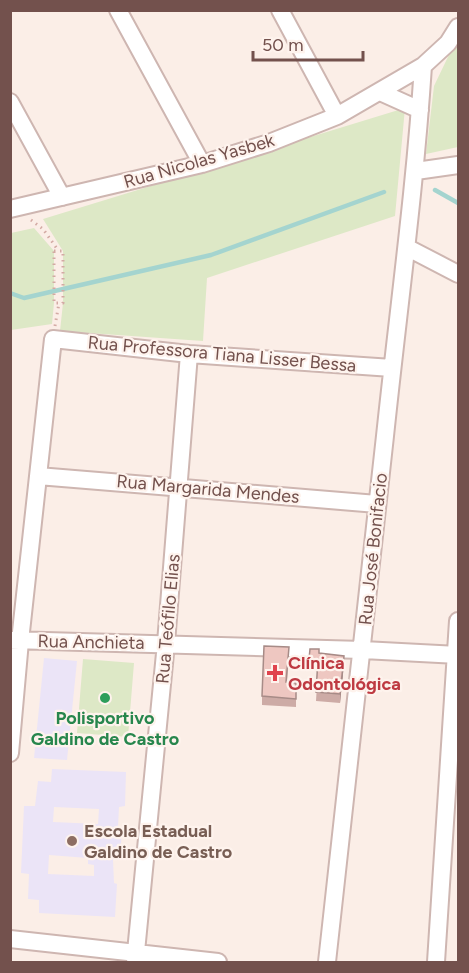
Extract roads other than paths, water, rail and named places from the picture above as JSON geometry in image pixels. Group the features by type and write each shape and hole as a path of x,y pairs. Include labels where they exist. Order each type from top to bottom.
{"street":[{"path":"118,10 202,164"},
{"path":"280,10 337,116"},
{"name":"Rua Nicolas Yasbek","path":"14,208 202,164 269,143 337,116 423,66 448,43 459,27"},
{"name":"Rua José Bonifacio","path":"327,963 392,368 408,248 423,66"},
{"path":"380,92 420,110"},
{"path":"10,102 62,197"},
{"path":"416,171 459,165"},
{"path":"408,248 459,273"},
{"name":"Rua Professora Tiana Lisser Bessa","path":"38,476 53,339 189,354 392,368"},
{"name":"Rua Teófilo Elias","path":"136,958 166,644 189,354"},
{"path":"10,753 15,641 38,476"},
{"name":"Rua Margarida Mendes","path":"38,476 377,504"},
{"path":"436,963 459,621"},
{"name":"Rua Anchieta","path":"15,641 363,650 457,655"},
{"path":"10,939 136,958 218,963"}],"waterway":[{"path":"435,190 458,203"},
{"path":"10,293 24,298 211,255 384,192"}],"place":[{"name":"Clínica Odontológica","path":"275,673"},
{"name":"Polisportivo Galdino de Castro","path":"105,698"},
{"name":"Escola Estadual Galdino de Castro","path":"72,841"}]}
